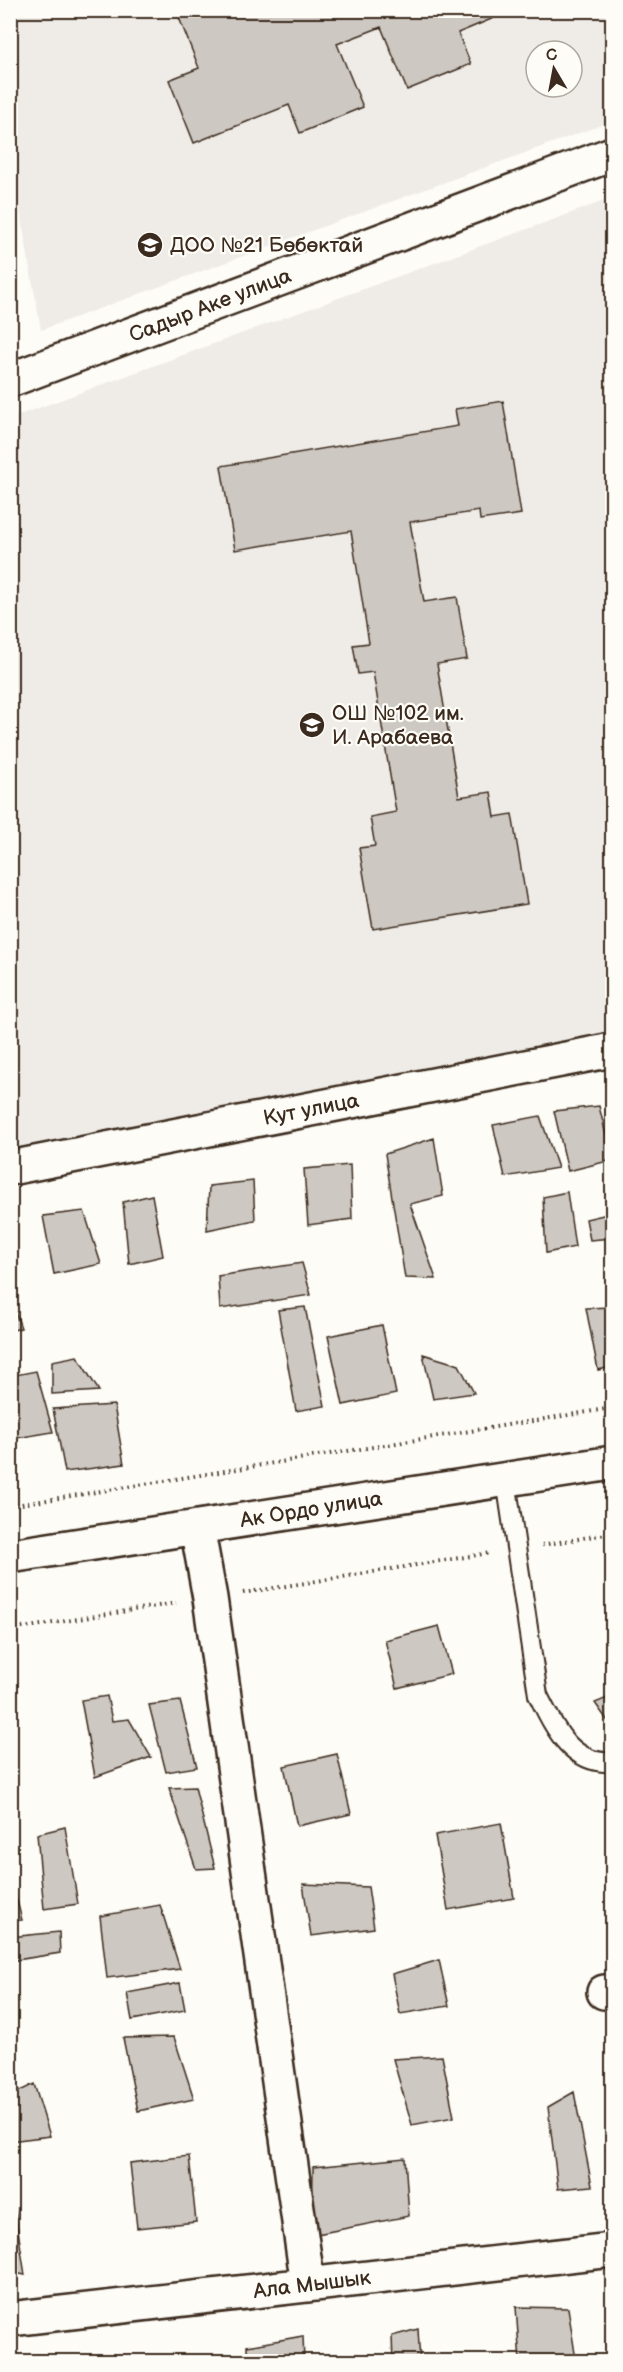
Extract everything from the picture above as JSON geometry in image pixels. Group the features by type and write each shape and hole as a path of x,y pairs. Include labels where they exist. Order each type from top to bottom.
{"street":[{"name":"Садыр Аке улица","path":"10,380 612,154"},
{"name":"Кут улица","path":"10,1168 612,1050"},
{"name":"Ак Ордо улица","path":"10,1556 612,1463"},
{"path":"197,1527 210,1598 308,2285"},
{"name":"Ала Мышык","path":"10,2319 612,2250"}],"lane":[{"path":"506,1480 538,1695 554,1726 578,1755 596,1764 612,1762"}],"path":[{"path":"10,1506 612,1408"},
{"path":"10,1630 612,1533"}],"shaded area":[{"name":"ДОО №21 Бөбөктай","path":"13,10 612,11 612,121 41,330 11,160"},
{"name":"ОШ №102 им. И. Арабаева","path":"612,198 612,1032 11,1148 11,418"}],"building":[{"path":"176,10 513,10 458,33 471,64 407,90 381,27 337,44 363,107 300,133 289,105 194,143 169,80 199,68"},
{"path":"503,401 521,514 480,520 479,511 410,522 424,602 457,597 467,659 437,664 459,797 491,792 495,817 512,814 527,904 373,929 359,848 375,846 370,817 396,812 373,672 358,674 353,645 369,643 351,531 235,550 221,466 458,426 455,409"},
{"path":"599,1106 612,1160 568,1171 554,1111"},
{"path":"540,1116 558,1168 505,1177 493,1125"},
{"path":"434,1138 443,1196 410,1204 436,1279 405,1278 385,1154"},
{"path":"350,1165 352,1219 308,1225 304,1169"},
{"path":"253,1181 255,1220 207,1230 209,1186"},
{"path":"567,1192 575,1247 546,1253 543,1197"},
{"path":"152,1195 163,1256 129,1264 123,1202"},
{"path":"84,1211 101,1264 54,1274 43,1216"},
{"path":"612,1213 612,1238 590,1240 586,1219"},
{"path":"302,1263 311,1295 220,1309 218,1276"},
{"path":"10,1297 21,1328 10,1331"},
{"path":"305,1307 325,1406 296,1411 278,1310"},
{"path":"612,1307 612,1367 598,1370 586,1308"},
{"path":"382,1325 396,1394 343,1405 328,1336"},
{"path":"423,1354 459,1365 474,1393 433,1399"},
{"path":"77,1356 99,1391 52,1394 52,1361"},
{"path":"36,1371 53,1432 10,1439 10,1376"},
{"path":"114,1405 124,1464 65,1472 53,1409"},
{"path":"439,1626 452,1674 397,1688 385,1640"},
{"path":"107,1696 112,1721 129,1719 151,1757 95,1777 81,1700"},
{"path":"612,1696 612,1727 595,1703"},
{"path":"180,1701 197,1767 166,1772 149,1705"},
{"path":"337,1754 351,1814 297,1826 284,1766"},
{"path":"195,1787 215,1868 196,1869 169,1788"},
{"path":"501,1823 514,1898 448,1910 435,1835"},
{"path":"65,1827 78,1904 44,1909 37,1834"},
{"path":"303,1884 368,1887 374,1928 311,1936"},
{"path":"10,1889 14,1889 22,1920 10,1921"},
{"path":"160,1905 180,1969 107,1978 100,1916"},
{"path":"59,1932 60,1953 10,1961 10,1937"},
{"path":"439,1960 449,2006 400,2014 392,1974"},
{"path":"180,1983 185,2010 132,2020 127,1993"},
{"path":"174,2037 194,2099 138,2111 123,2038"},
{"path":"442,2056 454,2117 412,2125 393,2059"},
{"path":"34,2084 50,2136 10,2141 10,2096"},
{"path":"574,2092 592,2186 558,2189 548,2107"},
{"path":"189,2156 196,2222 137,2228 130,2163"},
{"path":"405,2158 409,2216 312,2235 313,2167"},
{"path":"10,2179 25,2275 10,2272"},
{"path":"612,2306 612,2341 609,2307"},
{"path":"516,2307 568,2308 576,2360 520,2362"},
{"path":"418,2329 420,2362 393,2362 392,2336"},
{"path":"303,2336 304,2362 247,2362 247,2346"}],"place":[{"name":"ДОО №21 Бөбөктай","path":"150,245"},
{"name":"ОШ №102 им. И. Арабаева","path":"312,725"}]}
